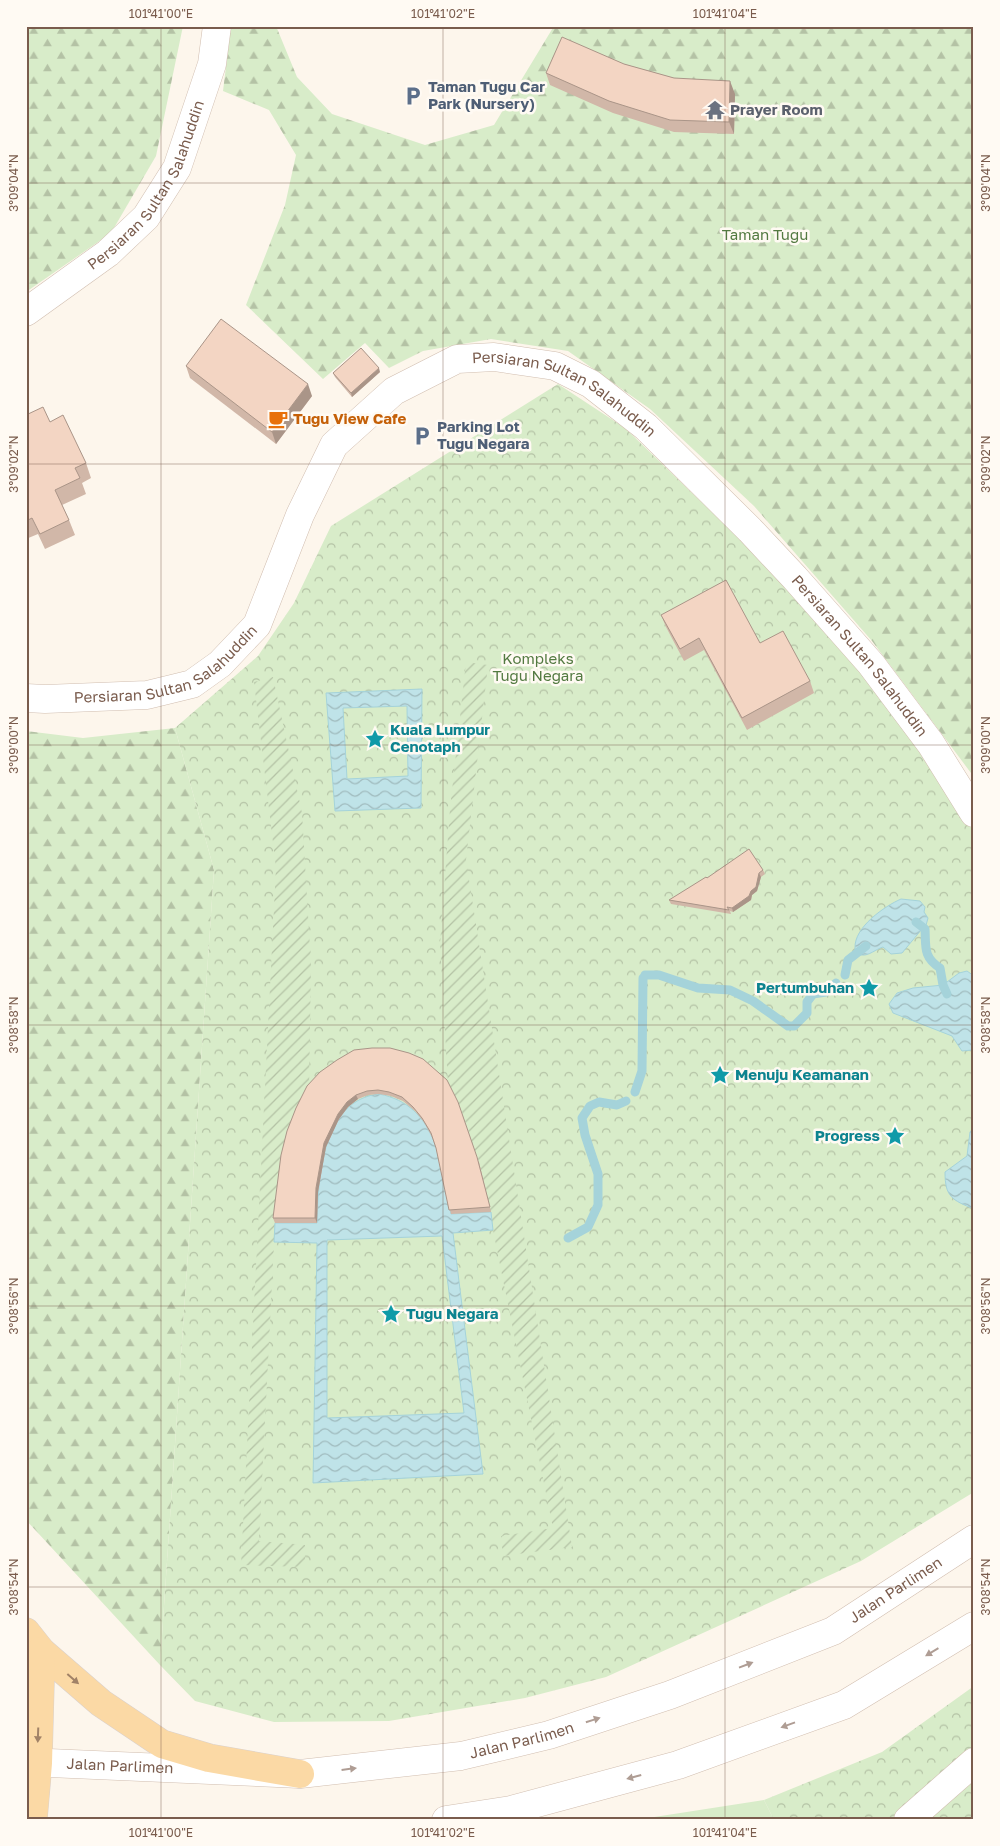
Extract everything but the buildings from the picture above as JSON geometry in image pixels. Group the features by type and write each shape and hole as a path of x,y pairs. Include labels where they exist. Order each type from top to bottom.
{"main road":[{"path":"34,1642 100,1703 162,1744 209,1758 300,1774"},
{"path":"34,1642 32,1762 34,1820"}],"street":[{"name":"Persiaran Sultan Salahuddin","path":"26,312 108,253 146,217 177,168 212,64 217,26"},
{"name":"Persiaran Sultan Salahuddin","path":"26,698 147,695 192,684 213,669 258,625 300,515 334,445 394,391 456,359 494,357 554,366 591,384 646,427 750,530 872,664 931,744 974,813"},
{"name":"Jalan Parlimen","path":"32,1762 300,1774 461,1756 549,1735 670,1695 833,1631 974,1539"},
{"path":"446,1820 511,1810 678,1765 844,1705 974,1626"},
{"path":"908,1820 974,1762"}],"green space":[{"path":"26,26 183,26 156,156 111,233 26,292"},
{"name":"Taman Tugu","path":"231,26 276,26 297,77 332,114 425,145 494,125 554,26 974,26 974,777 872,641 754,506 650,409 568,351 491,339 423,351 389,368 365,343 323,379 246,305 285,205 296,155 269,110 223,91"},
{"name":"Kompleks Tugu Negara","path":"558,384 625,428 786,584 913,734 974,832 974,1492 861,1561 606,1677 525,1698 389,1721 274,1722 195,1701 160,1665 214,870 175,728 258,656 294,603 331,526"},
{"path":"466,662 488,665 466,860 572,1547 503,1556 501,1536 553,1528 493,1230 491,1212 479,1162 460,1106 448,1084 440,944 450,809"},
{"path":"273,677 302,813 311,965 309,1090 275,1223 259,1541 305,1545 305,1567 241,1565 276,868 254,682"},
{"path":"175,728 214,870 160,1665 26,1520 26,731 83,738"},
{"path":"974,1686 974,1820 774,1820 764,1800 882,1752"},
{"path":"764,1800 774,1820 635,1820"}],"water":[{"path":"422,689 421,808 335,811 326,693","holes":["407,706 408,776 347,779 343,708"]},
{"path":"901,899 920,901 925,907 924,912 928,918 925,929 922,929 902,953 891,954 883,947 867,954 858,954 855,949 856,940 865,925 879,912"},
{"path":"967,971 974,976 974,1046 972,1050 962,1051 952,1036 893,1013 889,1004 897,993 913,988 943,985 959,973"},
{"path":"379,1094 399,1100 414,1111 425,1124 439,1158 451,1214 491,1212 493,1230 453,1233 483,1474 313,1483 317,1243 274,1242 275,1223 317,1223 319,1185 327,1144 345,1110 360,1099","holes":["442,1236 464,1413 327,1418 327,1240"]},
{"path":"974,1127 974,1209 960,1203 951,1196 946,1187 945,1172 967,1156 970,1132"}],"waterway":[{"path":"916,922 925,929 926,951 931,960 940,968 943,985 947,994"},
{"path":"845,975 848,960 866,946"},
{"path":"645,975 659,975 698,988 730,990 753,1001 788,1026 794,1026 807,1013 807,1002 813,994 826,992 836,983"},
{"path":"635,1092 642,1071 643,978"},
{"path":"568,1238 588,1227 598,1205 598,1174 585,1135 582,1118 590,1106 599,1102 617,1105 626,1101"}],"place":[{"name":"Taman Tugu Car Park (Nursery)","path":"413,96"},
{"name":"Prayer Room","path":"715,110"},
{"name":"Tugu View Cafe","path":"278,419"},
{"name":"Parking Lot Tugu Negara","path":"422,436"},
{"name":"Kuala Lumpur Cenotaph","path":"375,739"},
{"name":"Pertumbuhan","path":"869,988"},
{"name":"Menuju Keamanan","path":"720,1075"},
{"name":"Progress","path":"895,1136"},
{"name":"Tugu Negara","path":"391,1314"}]}
